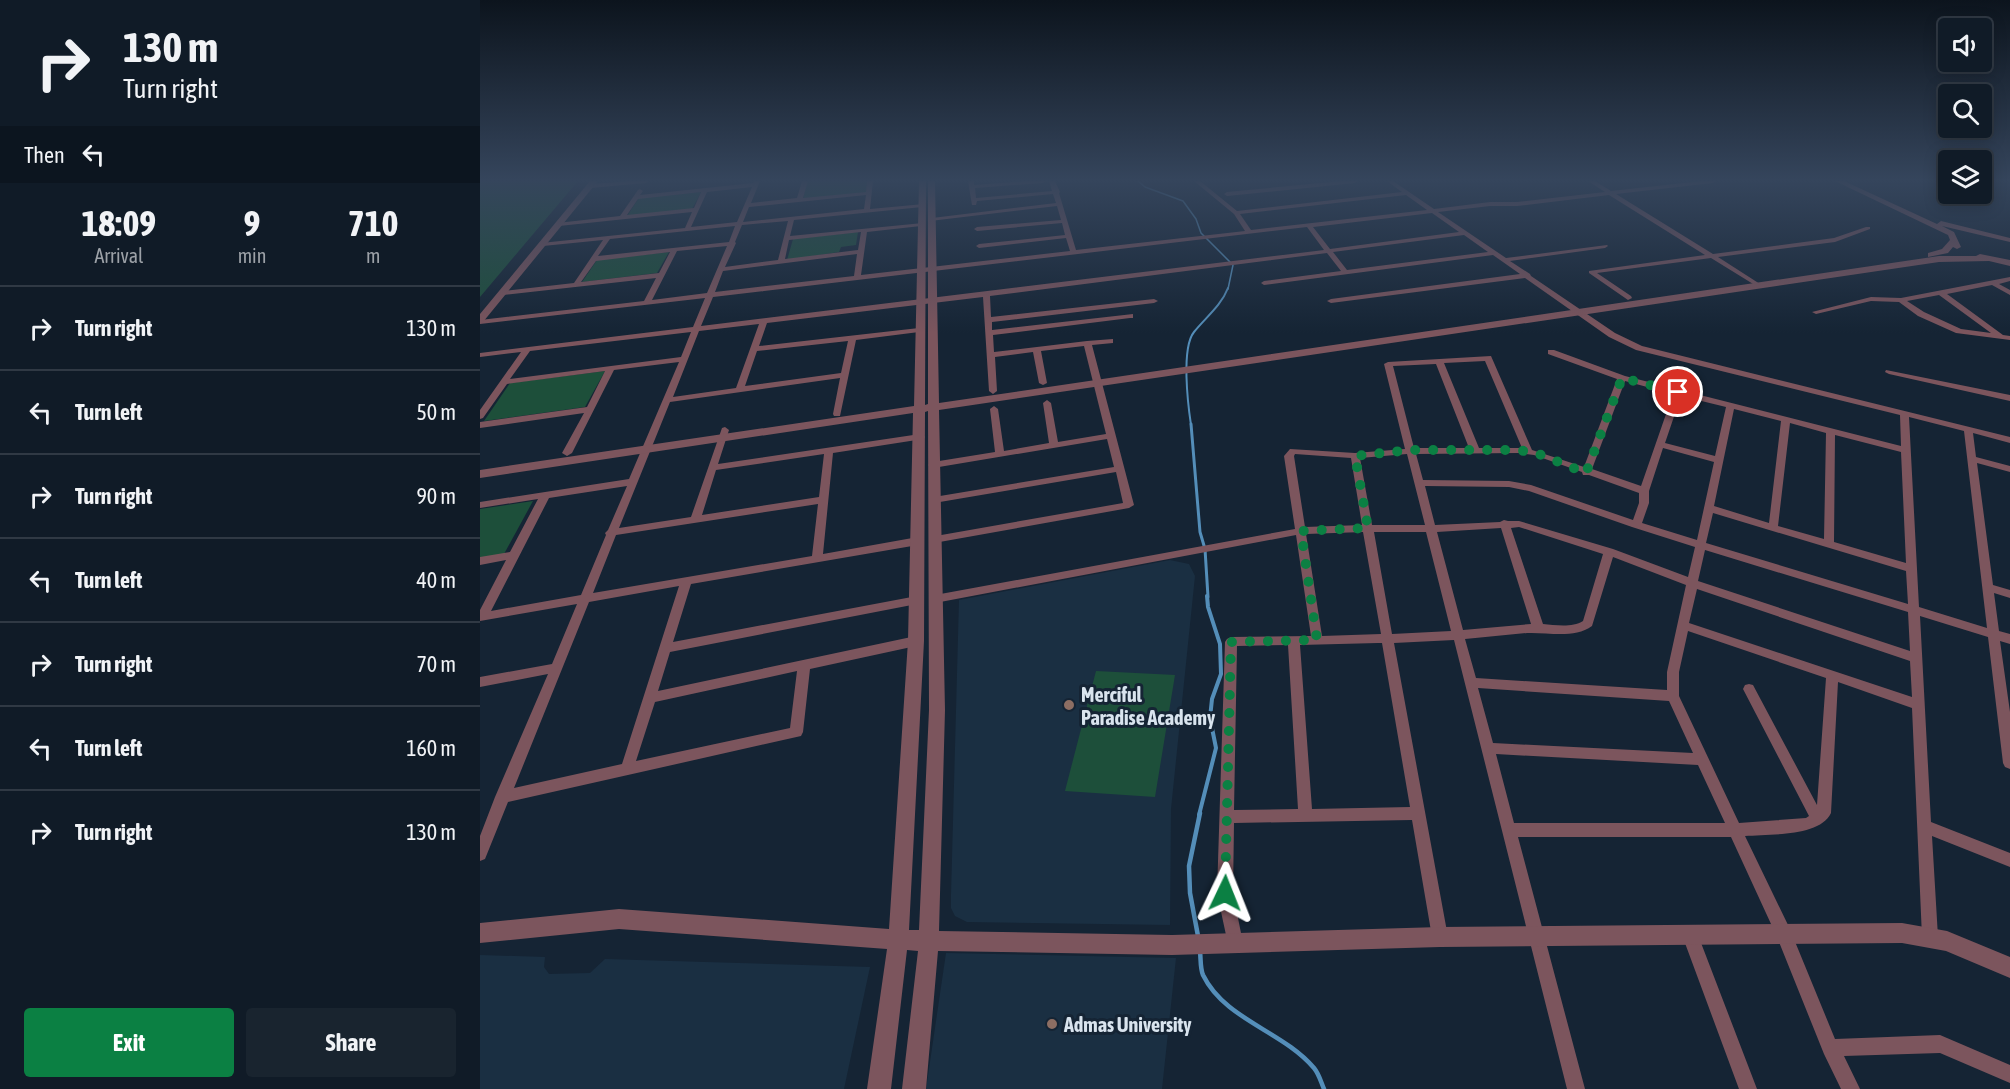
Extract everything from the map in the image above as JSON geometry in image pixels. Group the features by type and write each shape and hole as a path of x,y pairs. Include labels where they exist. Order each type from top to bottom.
{"street":[{"path":"480,321 553,232"},
{"path":"543,244 659,232"},
{"path":"480,854 631,482 738,232"},
{"path":"782,262 789,232"},
{"path":"788,238 847,232"},
{"path":"857,278 864,232"},
{"path":"914,1089 929,940 937,710 926,599 926,540 920,437 926,404 927,232"},
{"path":"977,232 981,264"},
{"path":"1068,232 1074,254"},
{"path":"480,321 1260,232"},
{"path":"1314,232 1345,272"},
{"path":"1673,232 1754,283"},
{"path":"1628,298 1591,272 1835,240 1857,232"},
{"path":"1948,232 1953,241 1964,251 2010,264"},
{"path":"1977,232 2010,239"},
{"path":"480,355 1466,233 1612,335 1639,348 2010,440"},
{"path":"480,474 724,434 1754,283 1932,255 1945,251 1962,234 1996,236"},
{"path":"979,246 1069,236"},
{"path":"576,285 608,237"},
{"path":"593,259 733,243"},
{"path":"1506,260 1605,246"},
{"path":"647,303 675,249"},
{"path":"722,269 859,252"},
{"path":"1264,283 1495,253"},
{"path":"1576,309 1628,298 1939,259 1992,260"},
{"path":"503,293 662,275"},
{"path":"1331,301 1528,275"},
{"path":"1816,312 1871,299 1901,300 2010,279"},
{"path":"1993,283 2010,293"},
{"path":"986,293 993,391"},
{"path":"1941,293 2010,344"},
{"path":"1901,300 1921,314 1959,331 2010,338"},
{"path":"926,301 919,330 933,465 934,500 926,540"},
{"path":"988,320 1154,301"},
{"path":"988,333 1130,316"},
{"path":"740,389 764,321"},
{"path":"754,349 919,330"},
{"path":"837,414 852,338"},
{"path":"990,355 1110,341"},
{"path":"481,617 1129,505 1087,344"},
{"path":"480,416 528,348"},
{"path":"1037,350 1043,383"},
{"path":"1551,352 1622,378 1906,450"},
{"path":"1528,451 1488,358 1388,364 1576,1089"},
{"path":"505,382 683,359"},
{"path":"1439,362 1475,450"},
{"path":"567,453 611,368"},
{"path":"1889,372 2010,398"},
{"path":"666,400 844,375"},
{"path":"1586,473 1622,378"},
{"path":"724,434 837,414 926,404 1043,383 1095,379"},
{"path":"1636,525 1644,503 1644,491 1678,392"},
{"path":"1047,403 1054,445"},
{"path":"1731,405 1673,672 1673,696 1783,933 1830,1048 1851,1089"},
{"path":"994,409 1000,454"},
{"path":"480,424 590,410"},
{"path":"1904,415 1930,937"},
{"path":"1773,528 1786,420"},
{"path":"1829,544 1831,431"},
{"path":"1968,431 1993,633 2005,685 2010,763"},
{"path":"695,521 724,434"},
{"path":"933,465 1110,436"},
{"path":"713,468 920,437"},
{"path":"1660,444 1719,460"},
{"path":"480,466 567,453 647,446"},
{"path":"817,558 829,450"},
{"path":"1317,640 1290,453 1295,450 1355,456 1410,450 1528,451 1586,473 1644,491"},
{"path":"1355,456 1440,937"},
{"path":"1972,459 2010,469"},
{"path":"934,500 1118,469"},
{"path":"480,505 631,482"},
{"path":"1419,483 1518,485 1636,525 2010,639"},
{"path":"481,617 544,495"},
{"path":"610,533 823,500"},
{"path":"1708,508 1912,569"},
{"path":"1504,523 1538,628"},
{"path":"666,648 1301,531 1368,528 1430,529 1504,523 1519,524 1609,552 1692,583 1916,658"},
{"path":"1230,944 1225,893 1231,642 1459,636 1538,628 1580,629 1588,623 1609,552"},
{"path":"480,561 514,555"},
{"path":"627,770 686,583"},
{"path":"1988,587 2010,594"},
{"path":"879,1089 898,940 916,641 926,599"},
{"path":"1683,625 1919,705"},
{"path":"1294,640 1305,815"},
{"path":"650,698 916,641"},
{"path":"502,797 796,732 804,665"},
{"path":"480,682 555,668"},
{"path":"1509,830 1736,830 1809,824 1824,813 1832,677"},
{"path":"1471,683 1673,696"},
{"path":"1749,689 1817,818"},
{"path":"911,715 937,710"},
{"path":"1488,748 1701,759"},
{"path":"1227,817 1418,813"},
{"path":"1926,827 2010,860"},
{"path":"480,933 619,919 898,940 1172,945 1440,937 1902,933 1930,937 1971,950 2010,968"},
{"path":"1690,935 1748,1089"},
{"path":"1830,1048 1940,1044 2010,1074"}],"shaded area":[{"name":"Merciful Paradise Academy","path":"1170,560 1189,564 1195,576 1171,809 1170,925 967,922 955,916 951,908 951,895 959,600"},
{"name":"Admas University","path":"946,953 1176,958 1162,1089 926,1089"},
{"path":"480,955 545,957 544,967 549,974 590,973 605,959 870,967 844,1089 480,1089"}],"green space":[{"path":"480,232 535,232 480,297"},
{"path":"858,232 856,245 841,247 839,252 787,260 793,239"},
{"path":"669,252 657,273 582,282 597,260"},
{"path":"605,371 585,407 484,421 510,383"},
{"path":"533,501 504,554 480,558 480,509"},
{"path":"1096,671 1175,675 1155,797 1065,791"}],"waterway":[{"path":"1201,232 1233,265 1228,289"},
{"path":"1191,425 1186,377 1190,340 1228,288"},
{"path":"1191,424 1208,597"},
{"path":"1199,815 1216,748 1210,718 1212,699 1221,674 1220,644 1208,607 1207,596"},
{"path":"1198,936 1190,893 1189,866 1200,813"},
{"path":"1200,952 1203,975 1213,990 1225,1003 1301,1055 1316,1070 1324,1089"}],"place":[{"name":"Merciful Paradise Academy","path":"1069,705"},
{"name":"Admas University","path":"1052,1024"}],"route":[{"path":"1225,893 1231,642 1317,640 1301,531 1368,528 1355,456 1410,450 1518,450 1536,453 1586,473 1622,378 1678,392"}]}
